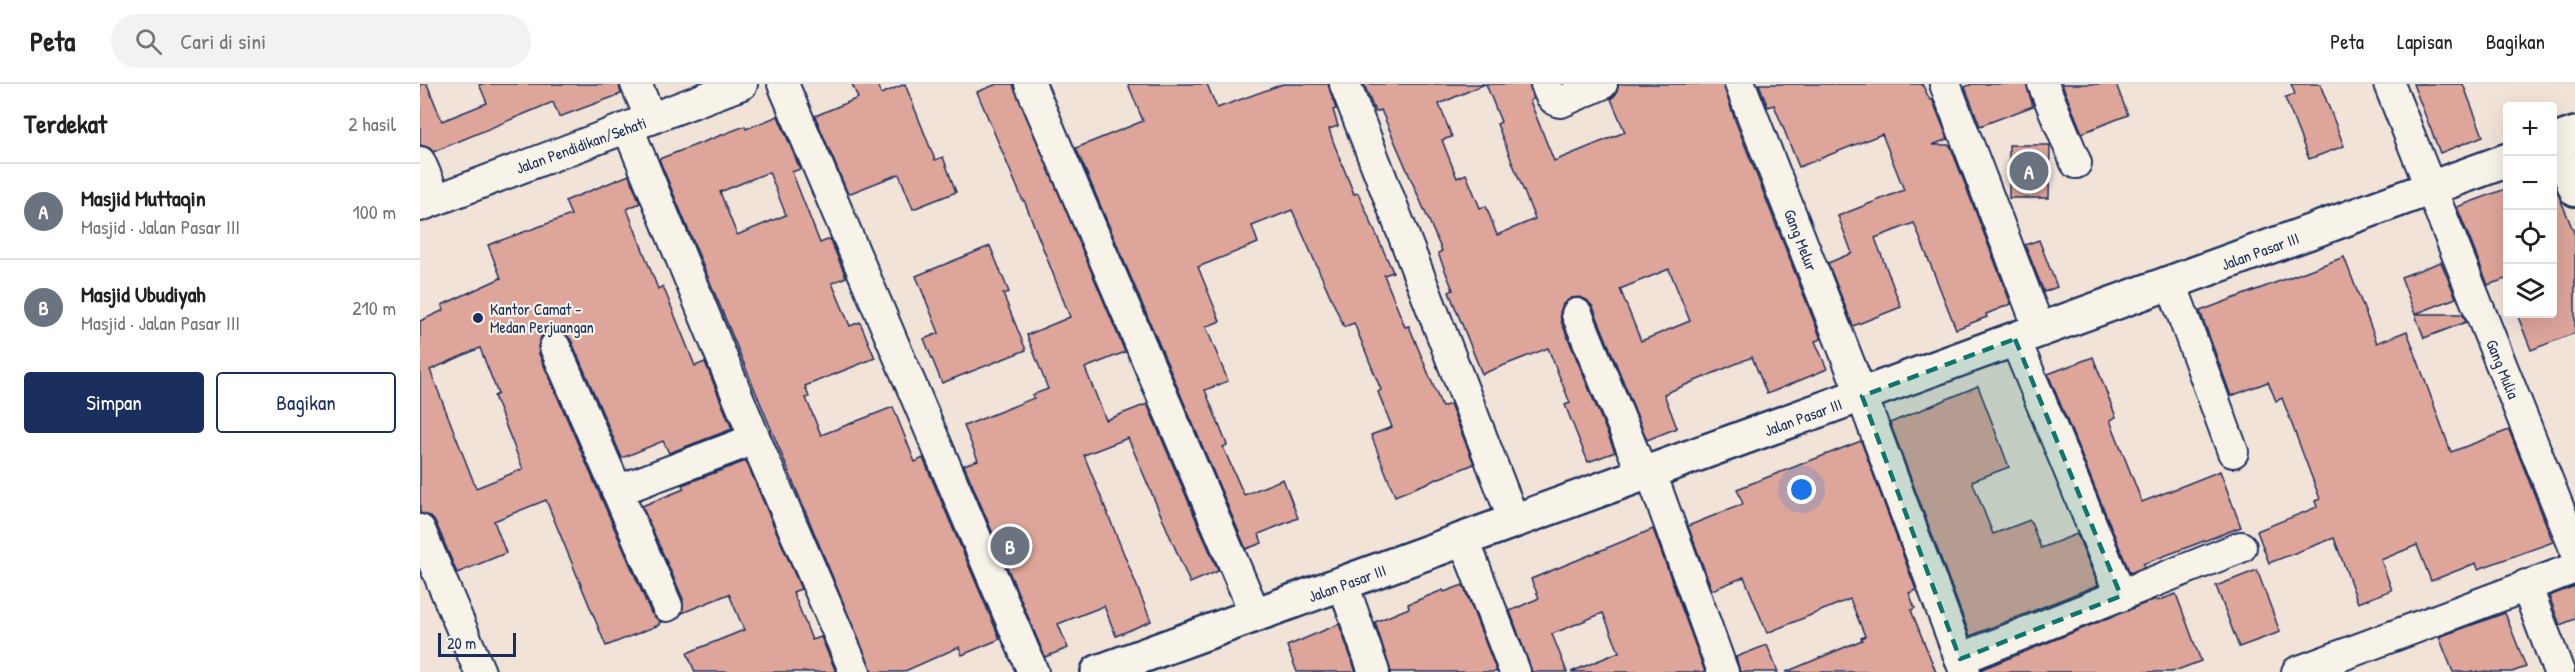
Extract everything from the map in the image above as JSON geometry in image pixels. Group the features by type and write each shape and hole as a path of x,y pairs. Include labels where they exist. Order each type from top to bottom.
{"street":[{"path":"636,84 639,123 755,439 855,672"},
{"name":"Jalan Pendidikan/Sehati","path":"428,202 742,84"},
{"path":"783,84 1033,672"},
{"path":"1030,84 1256,616"},
{"path":"1345,84 1514,521"},
{"path":"1546,84 1551,97 1556,102 1561,102 1602,84"},
{"name":"Gang Melur","path":"1740,84 1862,396 1962,665"},
{"path":"1945,84 2028,335 2121,596"},
{"path":"2043,84 2076,163"},
{"name":"Gang Mulia","path":"2389,84 2575,549"},
{"path":"2561,139 2575,190"},
{"path":"420,162 428,202"},
{"name":"Jalan Pasar III","path":"1098,672 2503,162"},
{"path":"2171,283 2233,452"},
{"path":"1577,314 1647,474 1723,672"},
{"path":"555,347 667,606"},
{"path":"617,491 755,439"},
{"path":"420,530 480,672"},
{"path":"1464,540 1515,672"},
{"path":"1962,665 2241,547"},
{"path":"2297,672 2575,568"},
{"path":"1343,584 1374,672"},
{"path":"2526,585 2559,672"}],"highlighted area":[{"path":"2015,339 2121,596 1960,659 1862,396"}],"building":[{"path":"420,84 427,84 442,121 487,103 479,84 619,84 621,94 559,117 553,102 433,152 430,148 420,145"},
{"path":"852,84 877,84 881,94 905,84 935,160 943,157 956,192 913,209 899,174 848,194 815,116 858,98"},
{"path":"997,84 1013,84 1125,352 1085,368 1106,420 1147,404 1218,571 1190,583 1128,438 1084,455 1151,621 1116,636 1104,606 1058,624 1068,648 1045,657 964,465 978,460 964,426 1034,398 1032,395 1048,389 1027,335 1070,317 1024,200 977,92"},
{"path":"1128,84 1207,84 1217,108 1283,84 1328,84 1336,109 1333,110 1338,126 1329,129 1354,194 1358,193 1393,272 1384,275 1405,327 1409,326 1442,407 1450,404 1474,464 1395,496 1371,435 1392,427 1378,392 1381,390 1354,323 1344,327 1292,210 1252,226 1258,243 1198,267 1220,321 1206,327 1228,381 1205,390 1227,445 1223,447 1244,495 1283,479 1298,518 1259,534 1262,543 1246,549 1076,148 1143,121"},
{"path":"1364,84 1485,84 1439,104 1452,137 1442,140 1457,178 1466,174 1480,208 1486,206 1497,235 1535,219 1497,124 1501,122 1486,84 1529,84 1533,99 1530,101 1554,161 1625,132 1611,99 1616,94 1619,84 1723,84 1821,339 1815,341 1827,369 1767,394 1752,357 1664,394 1677,428 1647,440 1593,307 1587,300 1580,297 1571,298 1563,304 1560,312 1561,321 1615,452 1588,462 1565,405 1570,403 1548,348 1482,374 1449,292 1453,290 1438,253 1442,251 1381,110 1375,112","holes":["1669,269 1690,321 1641,341 1620,289"]},
{"path":"1759,84 1922,84 1930,100 1932,99 1948,139 1932,145 1950,145 2011,304 1986,314 1987,317 1956,329 1914,223 1875,238 1901,307 1853,326 1828,263 1852,253 1838,216 1904,190 1882,134 1799,167 1774,105 1768,107"},
{"path":"1972,84 2026,84 2033,106 1980,126 1965,87"},
{"path":"2062,84 2116,84 2128,115 2082,133"},
{"path":"2291,84 2320,84 2344,146 2309,159 2285,98 2295,94"},
{"path":"2413,84 2463,84 2483,136 2440,153"},
{"path":"778,116 800,169 792,172 820,243 830,239 846,277 832,283 850,326 860,322 875,358 805,386 809,397 806,398 821,435 893,407 915,462 923,458 1000,639 962,655 959,647 903,672 872,672 659,159 745,126 746,129","holes":["769,172 786,215 737,235 720,192"]},
{"path":"2009,145 2050,145 2049,198 2009,198"},
{"path":"629,175 640,203 627,209 658,289 663,286 695,366 705,362 732,429 669,453 663,441 622,458 571,340 565,333 556,330 548,331 541,337 538,346 539,354 651,613 661,622 659,625 606,646 546,500 494,521 506,553 457,573 436,523 430,516 420,513 420,321 444,310 442,305 501,278 488,245 571,215 565,201","holes":["480,348 498,394 494,396 523,469 476,488 430,370"]},
{"path":"2503,190 2503,280 2488,285 2457,207"},
{"path":"2557,191 2575,235 2575,333 2531,350 2519,318 2557,318"},
{"path":"2039,240 2057,287 2044,292 2025,245"},
{"path":"990,246 1009,292 1003,294 1026,350 942,383 924,339 939,333 916,276"},
{"path":"2344,257 2377,343 2407,331 2451,452 2509,430 2553,542 2478,569 2476,563 2431,581 2417,545 2381,560 2392,590 2358,603 2334,538 2269,563 2257,531 2317,507 2315,501 2320,499 2282,398 2276,401 2268,382 2231,396 2200,311"},
{"path":"2441,262 2456,298 2415,314 2462,314 2466,322 2424,338 2401,277"},
{"path":"2093,357 2116,417 2110,420 2142,502 2220,471 2241,527 2143,564 2144,567 2130,573 2048,374"},
{"path":"1978,386 2009,467 1972,481 1993,534 2030,520 2041,548 2077,534 2098,585 1970,636 1890,423"},
{"path":"1861,441 1916,590 1909,593 1915,608 1911,610 1936,672 1786,672 1862,640 1861,638 1865,636 1850,599 1767,633 1744,577 1712,590 1688,526 1743,504 1737,489"},
{"path":"746,461 801,589 793,592 812,640 821,637 836,672 695,672 687,653 744,630 729,594 682,613 683,599 642,506 684,489 682,485"},
{"path":"1653,529 1705,672 1571,672 1619,652 1603,613 1552,634 1567,672 1532,672 1510,611 1539,598 1531,579"},
{"path":"2257,570 2280,632 2239,647 2216,586"},
{"path":"1463,585 1497,672 1391,672 1375,622 1409,608 1408,604 1443,590 1444,592"},
{"path":"2575,586 2575,619 2560,625 2549,596"},
{"path":"2176,594 2201,661 2172,672 1982,672 1982,669 2156,599 2157,601"},
{"path":"2505,613 2526,667 2512,672 2453,672 2439,637"},
{"path":"1339,624 1356,672 1297,672 1287,646"},
{"path":"1767,645 1778,672 1740,672 1736,657"}],"place":[{"name":"Masjid Muttaqin","path":"2029,171"},
{"name":"Kantor Camat - Medan Perjuangan","path":"478,318"},
{"name":"Masjid Ubudiyah","path":"1010,546"}]}
